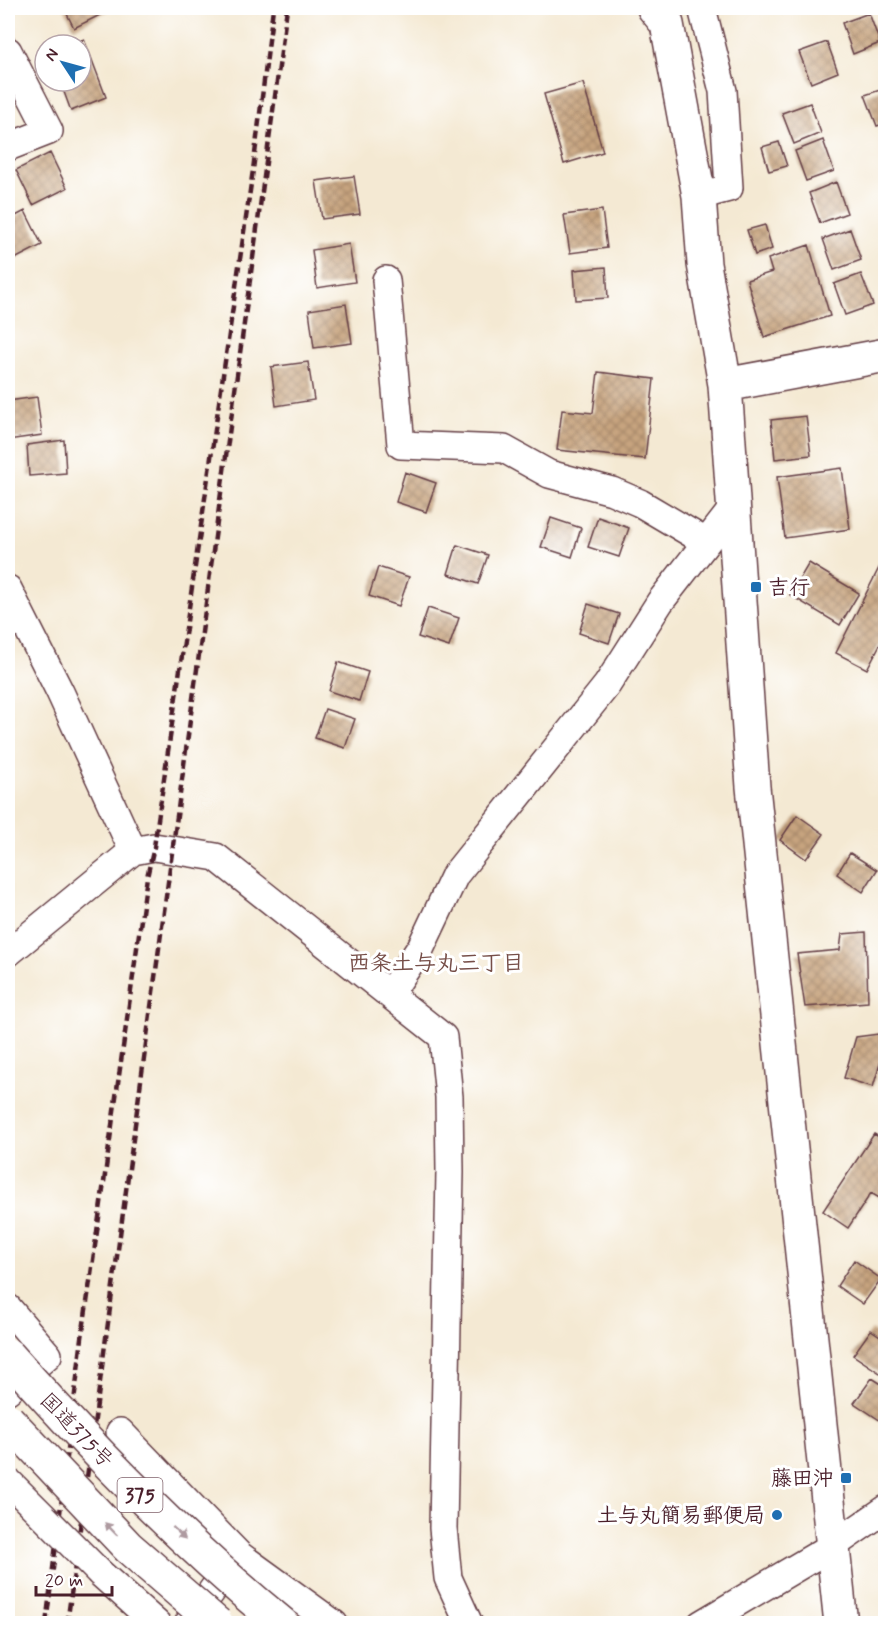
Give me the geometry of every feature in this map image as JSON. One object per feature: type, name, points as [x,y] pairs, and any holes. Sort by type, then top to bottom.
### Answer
[{"type":"main road","points":[[654,8],[667,24],[699,196],[704,264],[725,385],[753,787],[820,1419],[831,1547],[841,1623]]},
{"type":"main road","points":[[725,385],[885,355]]},
{"type":"main road","name":"国道375号","points":[[8,1355],[157,1512],[236,1586],[282,1623]]},
{"type":"main road","name":"国道375号","points":[[8,1420],[128,1547],[217,1623]]},
{"type":"street","points":[[699,196],[729,188],[723,91],[702,8]]},
{"type":"street","points":[[8,51],[49,131],[8,147]]},
{"type":"street","points":[[386,280],[401,445],[504,449],[549,474],[612,491],[640,503],[706,542]]},
{"type":"street","points":[[390,993],[421,947],[455,874],[607,685],[660,602],[734,508]]},
{"type":"street","points":[[8,589],[60,692],[133,851]]},
{"type":"street","points":[[8,953],[133,851],[154,847],[216,857],[390,993],[442,1037],[449,1098],[450,1172],[443,1528],[448,1578],[469,1623]]},
{"type":"street","points":[[8,1308],[48,1355],[8,1390]]},
{"type":"street","points":[[120,1432],[239,1555],[334,1623]]},
{"type":"street","points":[[8,1481],[100,1573],[157,1623]]},
{"type":"street","points":[[701,1623],[831,1547],[885,1509]]},
{"type":"street","points":[[188,1623],[239,1555]]},
{"type":"building","points":[[64,8],[106,8],[108,11],[74,28]]},
{"type":"building","points":[[869,13],[880,43],[853,54],[842,23]]},
{"type":"building","points":[[827,42],[838,72],[811,83],[799,52]]},
{"type":"building","points":[[93,63],[106,97],[71,111],[64,93],[93,93]]},
{"type":"building","points":[[583,83],[603,152],[564,164],[544,94]]},
{"type":"building","points":[[886,88],[886,123],[877,126],[865,95]]},
{"type":"building","points":[[810,103],[821,133],[794,144],[782,113]]},
{"type":"building","points":[[823,140],[834,171],[806,181],[795,151]]},
{"type":"building","points":[[779,142],[787,166],[769,171],[762,147]]},
{"type":"building","points":[[50,153],[67,188],[33,205],[16,170]]},
{"type":"building","points":[[354,176],[360,214],[322,219],[316,181]]},
{"type":"building","points":[[836,182],[847,213],[820,223],[809,193]]},
{"type":"building","points":[[602,210],[607,248],[570,253],[564,215]]},
{"type":"building","points":[[25,211],[42,245],[9,262],[8,220]]},
{"type":"building","points":[[765,225],[772,249],[755,255],[747,230]]},
{"type":"building","points":[[850,229],[861,260],[834,270],[823,239]]},
{"type":"building","points":[[349,244],[355,282],[317,288],[312,250]]},
{"type":"building","points":[[809,245],[830,316],[764,337],[747,280],[772,272],[768,259]]},
{"type":"building","points":[[606,267],[608,298],[576,300],[574,270]]},
{"type":"building","points":[[861,274],[873,305],[845,315],[834,284]]},
{"type":"building","points":[[346,304],[352,343],[314,348],[309,310]]},
{"type":"building","points":[[308,362],[314,400],[276,406],[271,367]]},
{"type":"building","points":[[598,372],[654,379],[645,459],[557,450],[562,410],[593,413]]},
{"type":"building","points":[[37,397],[42,435],[8,440],[8,401]]},
{"type":"building","points":[[806,416],[811,455],[775,459],[771,420]]},
{"type":"building","points":[[64,440],[66,473],[29,476],[27,445]]},
{"type":"building","points":[[842,468],[850,529],[785,538],[777,477]]},
{"type":"building","points":[[405,472],[436,483],[426,512],[396,502]]},
{"type":"building","points":[[598,517],[629,528],[619,557],[588,547]]},
{"type":"building","points":[[551,518],[581,528],[572,557],[541,547]]},
{"type":"building","points":[[457,545],[488,555],[478,584],[448,574]]},
{"type":"building","points":[[809,563],[859,593],[840,625],[790,595]]},
{"type":"building","points":[[881,564],[886,566],[886,633],[867,669],[836,653]]},
{"type":"building","points":[[378,567],[409,577],[399,606],[369,596]]},
{"type":"building","points":[[588,604],[619,614],[609,643],[579,633]]},
{"type":"building","points":[[428,608],[459,618],[449,647],[418,637]]},
{"type":"building","points":[[338,662],[368,672],[359,701],[329,691]]},
{"type":"building","points":[[325,709],[355,719],[345,748],[315,738]]},
{"type":"building","points":[[797,815],[824,834],[806,859],[780,840]]},
{"type":"building","points":[[850,853],[877,870],[863,892],[837,874]]},
{"type":"building","points":[[866,932],[868,1002],[805,1007],[797,954],[840,950],[842,934]]},
{"type":"building","points":[[886,1033],[886,1044],[873,1087],[844,1078],[856,1037]]},
{"type":"building","points":[[874,1134],[886,1141],[886,1202],[871,1193],[848,1228],[823,1211]]},
{"type":"building","points":[[854,1260],[881,1279],[863,1304],[837,1286]]},
{"type":"building","points":[[871,1330],[886,1340],[886,1365],[880,1373],[853,1355]]},
{"type":"building","points":[[872,1378],[886,1387],[886,1414],[881,1421],[854,1403]]},
{"type":"railway","points":[[46,1624],[82,1338],[147,877],[154,847],[253,170],[273,8]]},
{"type":"railway","points":[[67,1624],[287,8]]},
{"type":"place","name":"吉行","points":[[756,587]]},
{"type":"place","name":"藤田沖","points":[[846,1478]]},
{"type":"place","name":"土与丸簡易郵便局","points":[[777,1515]]},
{"type":"district","name":"西条土与丸三丁目","points":[[436,962]]}]
